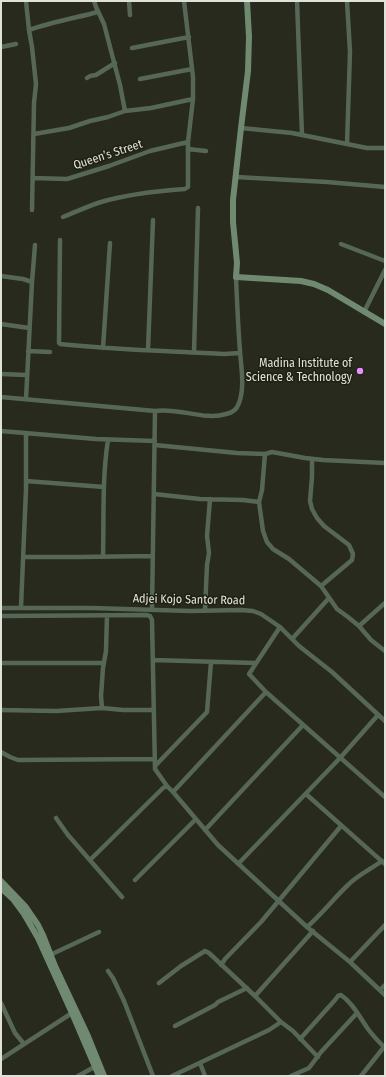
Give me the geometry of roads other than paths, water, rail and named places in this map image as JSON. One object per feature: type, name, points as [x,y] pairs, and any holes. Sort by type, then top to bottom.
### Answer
[{"type":"street","points":[[26,1],[36,84],[34,103],[32,210]]},
{"type":"street","points":[[94,1],[104,24],[115,63],[125,111]]},
{"type":"street","points":[[129,1],[130,15]]},
{"type":"street","points":[[63,217],[101,202],[156,191],[185,189],[188,187],[188,142],[193,99],[192,69],[184,1]]},
{"type":"street","points":[[1,397],[26,398],[155,411],[172,411],[212,416],[226,414],[234,410],[239,404],[242,374],[233,200],[248,71],[250,37],[247,1]]},
{"type":"street","points":[[297,1],[302,135]]},
{"type":"street","points":[[347,1],[350,52],[348,144]]},
{"type":"street","points":[[29,30],[98,12]]},
{"type":"street","points":[[132,48],[189,37]]},
{"type":"street","points":[[1,47],[16,44]]},
{"type":"street","points":[[87,78],[96,75],[115,63]]},
{"type":"street","points":[[140,79],[192,69]]},
{"type":"street","points":[[34,134],[68,128],[125,111],[151,108],[193,99]]},
{"type":"street","points":[[241,128],[302,135],[367,148],[385,148]]},
{"type":"street","name":"Queen’s Street","points":[[33,178],[66,179],[109,166],[150,151],[188,142]]},
{"type":"street","points":[[188,149],[206,151]]},
{"type":"street","points":[[236,177],[385,187]]},
{"type":"street","points":[[194,352],[198,208]]},
{"type":"street","points":[[148,350],[153,220]]},
{"type":"street","points":[[60,240],[58,343],[103,348],[224,354],[240,353]]},
{"type":"street","points":[[103,348],[110,243]]},
{"type":"street","points":[[342,244],[385,261]]},
{"type":"street","points":[[26,398],[26,376],[35,245]]},
{"type":"street","points":[[364,312],[385,270]]},
{"type":"street","points":[[1,276],[23,279],[32,282]]},
{"type":"street","points":[[236,277],[307,282],[328,290],[385,324]]},
{"type":"street","points":[[1,324],[29,328]]},
{"type":"street","points":[[28,351],[50,352]]},
{"type":"street","points":[[1,374],[26,376]]},
{"type":"street","points":[[152,610],[155,411]]},
{"type":"street","points":[[1,431],[96,440],[155,443],[237,452],[265,454],[272,452],[312,459],[385,463]]},
{"type":"street","points":[[21,607],[26,481],[26,433]]},
{"type":"street","points":[[103,556],[105,455],[108,440]]},
{"type":"street","points":[[265,454],[262,490],[259,502],[262,531],[267,542],[273,549],[289,559],[321,586],[337,609],[359,626],[371,640],[385,651]]},
{"type":"street","points":[[312,459],[310,501],[312,509],[324,526],[349,545],[353,554],[352,560],[321,586]]},
{"type":"street","points":[[26,481],[104,486]]},
{"type":"street","points":[[154,494],[259,502]]},
{"type":"street","points":[[205,610],[209,553],[207,536],[210,499]]},
{"type":"street","points":[[23,557],[153,556]]},
{"type":"street","points":[[292,639],[329,598]]},
{"type":"street","points":[[359,626],[385,603]]},
{"type":"street","name":"Adjei Kojo Santor Road","points":[[1,608],[21,607],[190,611],[241,610],[261,614],[280,627],[385,721]]},
{"type":"street","points":[[102,708],[101,696],[106,651],[107,615]]},
{"type":"street","points":[[1,616],[150,616],[152,620],[155,769],[167,786],[174,792],[218,845],[307,927],[350,962],[385,994]]},
{"type":"street","points":[[280,627],[249,674],[266,692],[385,797]]},
{"type":"street","points":[[153,660],[255,663]]},
{"type":"street","points":[[155,766],[207,712],[211,662]]},
{"type":"street","points":[[1,663],[104,663]]},
{"type":"street","points":[[174,792],[266,692]]},
{"type":"street","points":[[1,710],[56,711],[102,708],[122,710],[154,710]]},
{"type":"street","points":[[238,864],[340,758],[378,715]]},
{"type":"street","points":[[205,830],[303,725]]},
{"type":"street","points":[[1,752],[18,760],[154,759]]},
{"type":"street","points":[[90,860],[167,786]]},
{"type":"street","points":[[306,794],[384,863],[363,873],[307,927]]},
{"type":"street","points":[[56,818],[68,836],[122,897]]},
{"type":"street","points":[[135,880],[196,820]]},
{"type":"street","points":[[221,965],[260,922],[341,826]]},
{"type":"street","points":[[1,881],[20,900],[32,916],[43,935],[50,955],[87,1034],[99,1076]]},
{"type":"street","points":[[1,888],[12,899],[28,920],[38,938],[97,1066],[104,1076]]},
{"type":"street","points":[[350,962],[385,925]]},
{"type":"street","points":[[255,996],[313,931]]},
{"type":"street","points":[[50,955],[99,932]]},
{"type":"street","points":[[159,983],[181,966],[205,951],[247,988],[281,1022],[293,1031],[318,1057]]},
{"type":"street","points":[[108,971],[124,1001],[153,1076]]},
{"type":"street","points":[[380,990],[385,985]]},
{"type":"street","points":[[175,1026],[247,988]]},
{"type":"street","points":[[300,1039],[338,996],[342,996],[369,1031],[385,1048],[361,1076]]},
{"type":"street","points":[[1,1003],[16,1033],[24,1044]]},
{"type":"street","points":[[1,1059],[72,1012]]},
{"type":"street","points":[[291,1076],[298,1075],[309,1068],[321,1052],[356,1013]]},
{"type":"street","points":[[172,1076],[269,1030],[281,1022]]},
{"type":"street","points":[[200,1063],[205,1076]]},
{"type":"street","points":[[78,1076],[97,1066]]},
{"type":"place","name":"Madina Institute of Science & Technology","points":[[360,371]]}]
